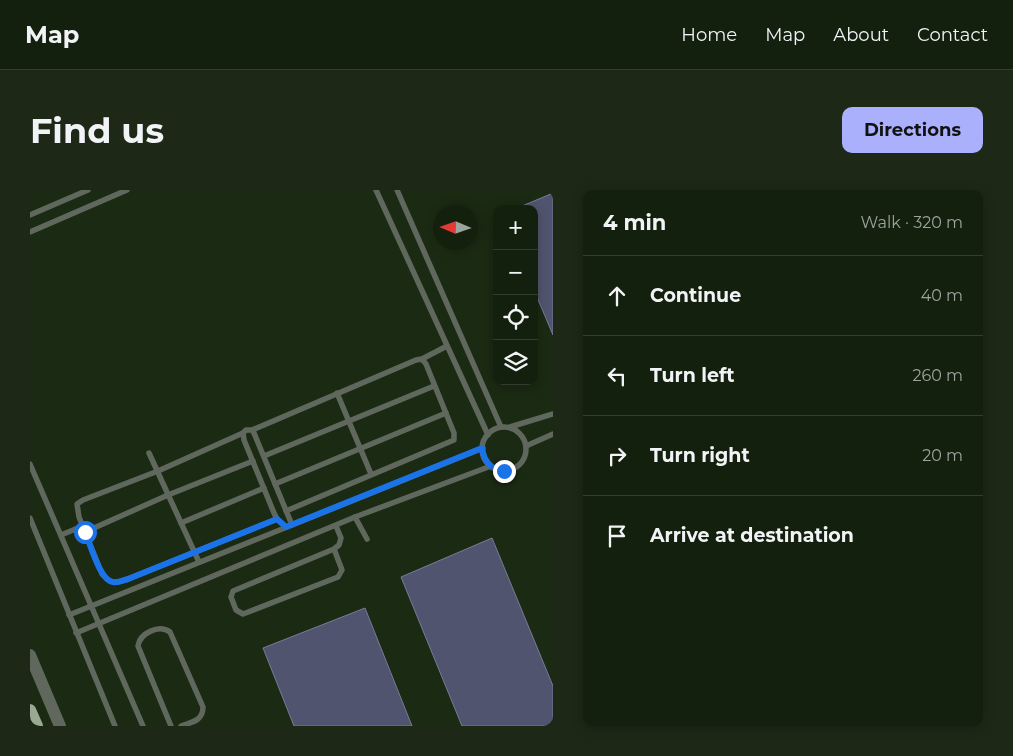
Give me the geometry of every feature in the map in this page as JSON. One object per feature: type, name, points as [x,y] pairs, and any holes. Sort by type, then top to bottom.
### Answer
[{"type":"main road","points":[[30,710],[37,726]]},
{"type":"street","points":[[30,655],[60,726]]},
{"type":"lane","points":[[30,215],[88,190]]},
{"type":"lane","points":[[30,232],[127,190]]},
{"type":"lane","points":[[376,190],[488,435]]},
{"type":"lane","points":[[397,190],[505,428],[520,434],[526,446],[523,460],[512,470],[504,471],[491,466],[486,461],[482,448],[488,435],[494,430],[505,428],[553,414]]},
{"type":"lane","points":[[277,519],[114,583],[108,581],[102,574],[84,529],[77,504],[158,471],[246,430],[252,430],[422,359],[447,346]]},
{"type":"lane","points":[[286,511],[370,474],[452,442],[455,436],[422,359]]},
{"type":"lane","points":[[264,456],[434,386]]},
{"type":"lane","points":[[337,393],[370,474]]},
{"type":"lane","points":[[275,484],[446,413]]},
{"type":"lane","points":[[252,430],[286,511],[289,526]]},
{"type":"lane","points":[[243,433],[277,519],[289,526]]},
{"type":"lane","points":[[526,446],[553,434]]},
{"type":"lane","points":[[69,615],[482,448]]},
{"type":"lane","points":[[149,453],[199,562]]},
{"type":"lane","points":[[61,535],[84,529],[253,461]]},
{"type":"lane","points":[[30,464],[143,726]]},
{"type":"lane","points":[[76,633],[355,517],[491,466]]},
{"type":"lane","points":[[181,523],[264,488]]},
{"type":"lane","points":[[355,517],[367,540]]},
{"type":"lane","points":[[30,518],[115,726]]},
{"type":"lane","points":[[334,549],[342,570],[338,577],[243,614],[236,610],[231,597],[233,591],[334,549],[341,542],[336,526]]},
{"type":"lane","points":[[171,726],[138,646],[139,640],[143,635],[158,629],[166,629],[170,632],[203,708],[203,714],[199,719],[181,726]]},
{"type":"building","points":[[553,193],[553,335],[538,299],[538,205],[524,205]]},
{"type":"building","points":[[492,538],[553,686],[553,726],[462,726],[401,577]]},
{"type":"building","points":[[365,608],[412,726],[294,726],[263,648]]},
{"type":"route","points":[[85,532],[102,574],[108,581],[114,583],[277,519],[286,527],[482,448],[486,461],[497,470],[504,471]]}]
